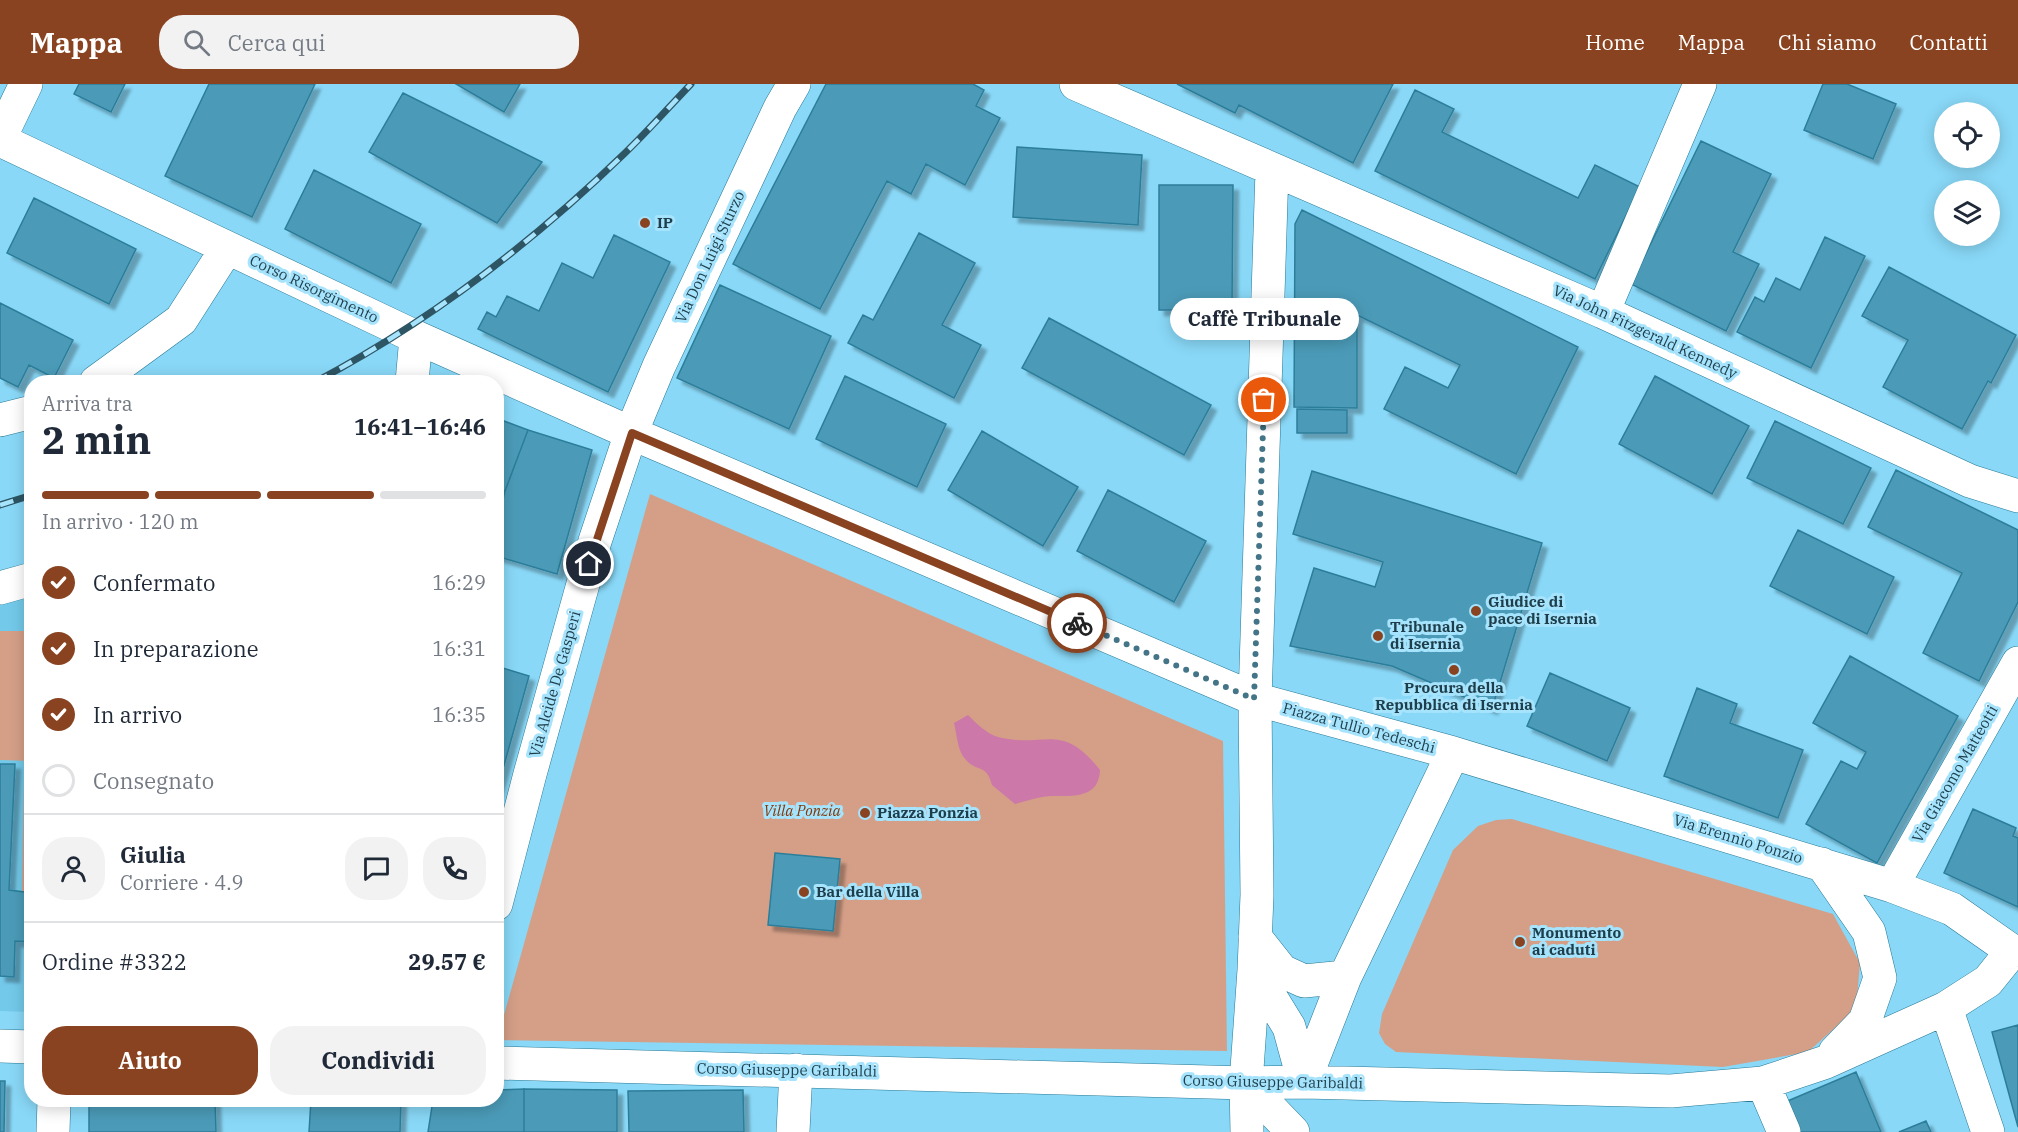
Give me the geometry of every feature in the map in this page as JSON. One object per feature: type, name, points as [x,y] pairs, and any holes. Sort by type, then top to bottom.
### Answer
[{"type":"street","points":[[0,139],[26,84]]},
{"type":"street","name":"Via Don Luigi Sturzo","points":[[632,433],[659,366],[780,108],[794,84]]},
{"type":"street","name":"Via John Fitzgerald Kennedy","points":[[1076,84],[1493,263],[1970,481],[2018,496]]},
{"type":"street","points":[[1603,312],[1700,84]]},
{"type":"street","name":"Corso Risorgimento","points":[[0,139],[416,337],[502,375]]},
{"type":"street","points":[[1247,1132],[1246,1083],[1257,895],[1254,699],[1272,170]]},
{"type":"street","points":[[106,375],[181,320],[227,248]]},
{"type":"street","points":[[413,375],[416,337]]},
{"type":"street","name":"Corso Risorgimento","points":[[504,376],[632,433]]},
{"type":"street","points":[[0,420],[24,414]]},
{"type":"street","points":[[632,433],[1254,699]]},
{"type":"street","name":"Via Alcide De Gasperi","points":[[504,873],[595,541],[632,433]]},
{"type":"street","points":[[0,588],[24,581]]},
{"type":"street","name":"Via Giacomo Matteotti","points":[[1892,886],[2018,663]]},
{"type":"street","name":"Piazza Tullio Tedeschi","points":[[1254,699],[1453,753],[1345,977],[1305,1082]]},
{"type":"street","name":"Via Erennio Ponzio","points":[[1453,753],[1892,886],[1952,909],[2015,951]]},
{"type":"street","points":[[1822,864],[1869,932],[1880,978],[1865,1021],[1826,1062]]},
{"type":"street","points":[[1255,937],[1282,971],[1304,981],[1345,977]]},
{"type":"street","name":"Corso Giuseppe Garibaldi","points":[[504,1063],[1246,1083],[1305,1082],[1671,1091],[1763,1083],[1826,1062],[1946,1008],[1988,981],[2015,951]]},
{"type":"street","points":[[1254,970],[1289,1027],[1305,1082]]},
{"type":"street","points":[[1946,1008],[1988,1132]]},
{"type":"street","points":[[0,1046],[24,1047]]},
{"type":"street","points":[[793,1132],[796,1070]]},
{"type":"street","points":[[1246,1083],[1293,1132]]},
{"type":"street","points":[[1763,1083],[1784,1132]]},
{"type":"street","points":[[53,1132],[54,1107]]},
{"type":"shaded area","points":[[24,597],[24,1012],[0,1011],[0,605]]},
{"type":"shaded area","points":[[968,715],[994,736],[1014,740],[1052,739],[1074,745],[1100,770],[1099,779],[1090,791],[1084,793],[1043,797],[1015,804],[992,785],[984,771],[970,764],[963,756],[954,723]]},
{"type":"green space","name":"Villa Ponzia","points":[[650,494],[1223,741],[1227,1051],[504,1040],[504,1015]]},
{"type":"green space","points":[[0,631],[24,631],[24,761],[0,760]]},
{"type":"green space","points":[[24,779],[24,892],[22,892]]},
{"type":"green space","points":[[1512,819],[1833,914],[1860,963],[1856,1009],[1808,1052],[1723,1067],[1396,1052],[1385,1044],[1379,1033],[1382,1014],[1453,850],[1478,826],[1496,820]]},
{"type":"building","points":[[79,84],[125,84],[111,112],[74,94]]},
{"type":"building","points":[[209,84],[315,84],[252,217],[165,176]]},
{"type":"building","points":[[456,84],[520,84],[504,112]]},
{"type":"building","points":[[826,84],[973,84],[984,90],[976,106],[1000,118],[965,185],[926,164],[911,194],[887,181],[820,309],[733,264]]},
{"type":"building","points":[[1177,84],[1393,84],[1353,163],[1239,105],[1235,113]]},
{"type":"building","points":[[1823,84],[1847,84],[1896,104],[1873,159],[1804,130]]},
{"type":"building","points":[[1415,90],[1454,109],[1442,132],[1578,198],[1595,165],[1640,187],[1595,279],[1375,171]]},
{"type":"building","points":[[403,93],[542,162],[497,223],[369,152]]},
{"type":"building","points":[[1701,141],[1771,174],[1733,252],[1759,264],[1726,331],[1631,284]]},
{"type":"building","points":[[1017,147],[1142,155],[1138,225],[1013,217]]},
{"type":"building","points":[[314,170],[421,224],[391,283],[285,229]]},
{"type":"building","points":[[1159,185],[1233,185],[1232,310],[1159,310]]},
{"type":"building","points":[[34,198],[136,249],[109,304],[7,253]]},
{"type":"building","points":[[1302,210],[1578,347],[1516,474],[1384,409],[1405,367],[1448,388],[1460,365],[1357,315],[1357,408],[1294,407],[1295,224]]},
{"type":"building","points":[[919,233],[975,263],[942,325],[981,345],[954,398],[848,343],[863,315],[873,320]]},
{"type":"building","points":[[614,235],[670,262],[608,392],[478,329],[487,312],[496,317],[507,296],[539,311],[562,263],[593,278]]},
{"type":"building","points":[[1825,237],[1865,256],[1811,368],[1737,332],[1755,297],[1764,302],[1776,278],[1800,290]]},
{"type":"building","points":[[1889,267],[2016,335],[1991,383],[1988,381],[1962,429],[1883,387],[1908,340],[1862,316]]},
{"type":"building","points":[[720,285],[831,336],[789,429],[677,378]]},
{"type":"building","points":[[0,303],[73,340],[56,375],[48,375],[29,365],[18,387],[0,378]]},
{"type":"building","points":[[1049,318],[1211,405],[1184,455],[1022,368]]},
{"type":"building","points":[[845,376],[946,424],[917,487],[816,439]]},
{"type":"building","points":[[1655,376],[1749,426],[1712,494],[1619,444]]},
{"type":"building","points":[[1297,409],[1347,410],[1347,433],[1297,433]]},
{"type":"building","points":[[504,421],[528,430],[504,491]]},
{"type":"building","points":[[1775,421],[1871,468],[1843,524],[1747,478]]},
{"type":"building","points":[[528,430],[592,450],[557,574],[504,558],[505,491]]},
{"type":"building","points":[[982,431],[1078,487],[1043,546],[948,490]]},
{"type":"building","points":[[1896,470],[2018,530],[2018,602],[1979,681],[1923,653],[1962,573],[1868,527]]},
{"type":"building","points":[[1312,471],[1542,543],[1492,709],[1392,666],[1290,646],[1314,568],[1375,587],[1383,562],[1293,534]]},
{"type":"building","points":[[1108,490],[1206,541],[1174,602],[1077,551]]},
{"type":"building","points":[[1798,530],[1894,577],[1867,634],[1770,586]]},
{"type":"building","points":[[1850,656],[1958,716],[1877,863],[1806,824],[1841,761],[1857,769],[1866,752],[1813,723]]},
{"type":"building","points":[[504,668],[529,676],[504,765]]},
{"type":"building","points":[[1550,673],[1630,708],[1607,761],[1527,726]]},
{"type":"building","points":[[1697,688],[1737,704],[1730,723],[1803,750],[1778,818],[1664,776]]},
{"type":"building","points":[[0,764],[15,764],[9,890],[24,892],[24,942],[15,941],[14,977],[0,976]]},
{"type":"building","points":[[1973,809],[2016,828],[2013,836],[2018,838],[2018,907],[1944,873]]},
{"type":"building","name":"Bar della Villa","points":[[775,853],[840,859],[833,931],[768,925]]},
{"type":"building","points":[[2018,1025],[2018,1127],[1992,1032]]},
{"type":"building","points":[[1856,1072],[1881,1132],[1796,1132],[1783,1103]]},
{"type":"building","points":[[0,1081],[5,1081],[4,1132],[0,1132]]},
{"type":"building","points":[[524,1089],[617,1090],[617,1132],[524,1132]]},
{"type":"building","points":[[524,1089],[524,1132],[428,1132],[432,1107],[504,1107],[504,1090]]},
{"type":"building","points":[[743,1090],[744,1132],[629,1132],[628,1091]]},
{"type":"building","points":[[89,1107],[215,1107],[216,1132],[89,1132]]},
{"type":"building","points":[[311,1107],[401,1107],[400,1132],[309,1132]]},
{"type":"building","points":[[1926,1121],[1931,1132],[1899,1132]]},
{"type":"railway","points":[[328,375],[439,307],[516,249],[590,186],[650,128],[691,84]]},
{"type":"railway","points":[[0,505],[24,498]]},
{"type":"way so far","points":[[1077,623],[1254,699],[1264,400]]},
{"type":"place","name":"IP","points":[[645,223]]},
{"type":"place","name":"Caffè Tribunale","points":[[1264,400]]},
{"type":"place","name":"Giudice di pace di Isernia","points":[[1476,611]]},
{"type":"place","name":"Tribunale di Isernia","points":[[1378,636]]},
{"type":"place","name":"Procura della Repubblica di Isernia","points":[[1454,670]]},
{"type":"place","name":"Piazza Ponzia","points":[[865,813]]},
{"type":"place","name":"Bar della Villa","points":[[804,892]]},
{"type":"place","name":"Monumento ai caduti","points":[[1520,942]]},
{"type":"route","points":[[589,564],[632,433],[1077,623]]}]
